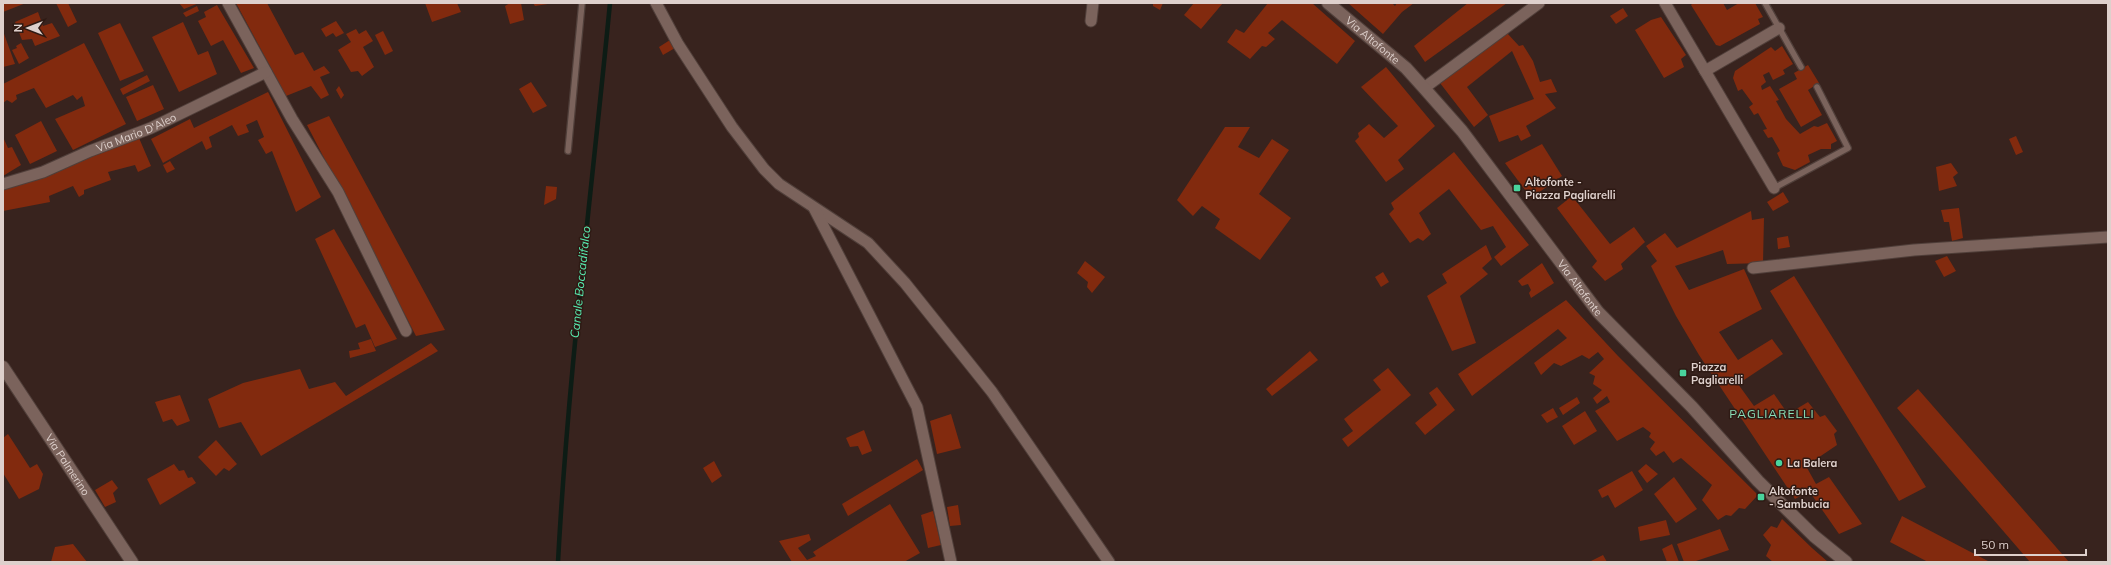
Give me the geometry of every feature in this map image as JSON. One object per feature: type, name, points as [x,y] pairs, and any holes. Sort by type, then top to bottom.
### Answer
[{"type":"street","points":[[228,3],[292,119],[338,192],[406,331]]},
{"type":"street","points":[[656,3],[678,44],[732,127],[764,169],[779,184],[868,243],[947,333],[992,392],[1109,562]]},
{"type":"street","points":[[1092,21],[1093,3]]},
{"type":"street","name":"Via Altofonte","points":[[1328,3],[1406,68],[1462,131],[1598,312],[1692,407],[1758,481],[1814,536],[1846,562]]},
{"type":"street","points":[[1424,88],[1539,3]]},
{"type":"street","points":[[1665,3],[1774,188]]},
{"type":"street","points":[[1705,71],[1779,28]]},
{"type":"street","name":"Via Mario D'Aleo","points":[[3,184],[43,172],[90,151],[151,128],[266,72]]},
{"type":"street","points":[[814,208],[917,407],[951,562]]},
{"type":"street","points":[[1753,268],[1914,250],[2108,237]]},
{"type":"street","name":"Via Palmerino","points":[[3,367],[132,562]]},
{"type":"lane","points":[[568,151],[582,3]]},
{"type":"lane","points":[[1765,3],[1801,67]]},
{"type":"lane","points":[[1774,188],[1848,148],[1817,87]]},
{"type":"building","points":[[3,3],[26,3],[3,12]]},
{"type":"building","points":[[56,3],[68,3],[77,22],[68,27]]},
{"type":"building","points":[[179,3],[199,3],[184,9]]},
{"type":"building","points":[[236,3],[267,3],[295,55],[303,52],[314,71],[324,66],[330,73],[320,77],[329,95],[321,99],[311,86],[286,96]]},
{"type":"building","points":[[425,3],[457,3],[461,12],[432,22]]},
{"type":"building","points":[[510,3],[521,3],[524,20],[510,24],[505,6]]},
{"type":"building","points":[[533,3],[548,3],[548,4],[535,6]]},
{"type":"building","points":[[1153,3],[1163,3],[1160,10],[1153,6]]},
{"type":"building","points":[[1194,3],[1223,3],[1201,29],[1184,15]]},
{"type":"building","points":[[1268,3],[1312,3],[1355,41],[1337,64],[1282,20],[1268,33],[1275,39],[1266,47],[1262,46],[1250,59],[1227,42],[1236,29],[1244,33]]},
{"type":"building","points":[[1348,3],[1392,3],[1395,6],[1397,3],[1414,3],[1402,12],[1383,34]]},
{"type":"building","points":[[1468,3],[1507,3],[1425,62],[1414,46]]},
{"type":"building","points":[[1693,3],[1723,3],[1727,10],[1739,3],[1755,3],[1763,17],[1758,19],[1760,24],[1720,46],[1716,45],[1691,5]]},
{"type":"building","points":[[217,5],[254,68],[241,73],[223,40],[211,46],[198,21],[206,17],[204,12]]},
{"type":"building","points":[[197,6],[199,11],[186,17],[183,13]]},
{"type":"building","points":[[1623,8],[1628,16],[1616,24],[1610,16]]},
{"type":"building","points":[[38,12],[43,26],[52,23],[60,36],[35,46],[32,39],[22,40],[15,22]]},
{"type":"building","points":[[1661,17],[1686,55],[1681,59],[1684,67],[1664,78],[1635,30],[1651,20]]},
{"type":"building","points":[[336,21],[344,33],[336,37],[333,33],[326,37],[321,29]]},
{"type":"building","points":[[183,22],[198,55],[208,51],[217,74],[179,92],[152,37]]},
{"type":"building","points":[[120,23],[144,71],[120,81],[98,33]]},
{"type":"building","points":[[356,29],[359,34],[366,30],[373,41],[363,47],[374,67],[362,76],[358,71],[351,72],[338,50],[351,42],[346,34]]},
{"type":"building","points":[[3,31],[15,64],[3,67]]},
{"type":"building","points":[[383,31],[393,51],[385,55],[375,35]]},
{"type":"building","points":[[1507,33],[1519,46],[1523,45],[1533,61],[1540,82],[1551,79],[1557,92],[1545,94],[1556,108],[1526,126],[1531,136],[1521,141],[1518,135],[1499,142],[1489,116],[1534,99],[1512,51],[1467,87],[1488,115],[1474,127],[1440,83]]},
{"type":"building","points":[[670,40],[675,48],[663,55],[659,47]]},
{"type":"building","points":[[21,43],[29,58],[19,64],[12,50],[17,48],[16,46]]},
{"type":"building","points":[[84,43],[126,124],[73,150],[55,119],[85,106],[82,96],[77,100],[73,95],[46,108],[34,88],[16,95],[17,99],[12,103],[7,100],[3,103],[3,84]]},
{"type":"building","points":[[1782,46],[1793,64],[1783,70],[1785,74],[1773,80],[1769,72],[1763,75],[1766,82],[1761,86],[1762,90],[1770,86],[1779,100],[1776,101],[1786,119],[1800,134],[1814,126],[1818,127],[1827,123],[1837,141],[1831,144],[1831,149],[1821,149],[1808,155],[1810,162],[1795,170],[1783,166],[1777,153],[1780,151],[1772,137],[1768,138],[1763,130],[1767,129],[1758,113],[1754,115],[1749,107],[1753,104],[1742,89],[1738,91],[1733,78],[1735,71],[1771,47],[1775,51]]},
{"type":"building","points":[[1808,65],[1819,83],[1808,90],[1822,115],[1801,127],[1779,89],[1797,79],[1794,73]]},
{"type":"building","points":[[1386,67],[1435,126],[1398,160],[1404,169],[1386,182],[1355,141],[1359,137],[1358,133],[1369,124],[1384,138],[1398,126],[1361,87]]},
{"type":"building","points":[[147,75],[150,81],[123,95],[120,89]]},
{"type":"building","points":[[531,82],[547,106],[533,113],[519,89]]},
{"type":"building","points":[[153,85],[164,109],[137,121],[126,97]]},
{"type":"building","points":[[339,86],[344,95],[341,99],[336,90]]},
{"type":"building","points":[[268,92],[321,197],[296,212],[272,151],[266,154],[258,140],[264,137],[257,120],[246,125],[249,132],[238,136],[232,125],[209,137],[212,147],[206,150],[202,141],[163,163],[151,139],[190,119],[194,128]]},
{"type":"building","points":[[329,116],[445,330],[416,336],[307,125]]},
{"type":"building","points":[[41,121],[57,151],[30,164],[15,135]]},
{"type":"building","points":[[1225,127],[1250,127],[1238,147],[1259,158],[1272,139],[1289,150],[1259,194],[1291,218],[1260,260],[1215,228],[1220,219],[1202,206],[1193,216],[1177,200]]},
{"type":"building","points":[[2016,136],[2023,152],[2016,155],[2009,139]]},
{"type":"building","points":[[3,137],[8,148],[12,147],[21,165],[3,176]]},
{"type":"building","points":[[139,138],[151,166],[138,172],[135,165],[108,172],[111,180],[84,190],[84,194],[79,197],[73,186],[49,196],[50,202],[3,211],[3,190]]},
{"type":"building","points":[[1542,144],[1562,176],[1531,198],[1505,163]]},
{"type":"building","points":[[1454,152],[1529,245],[1501,266],[1494,257],[1506,247],[1493,226],[1481,230],[1449,189],[1419,213],[1431,234],[1423,241],[1418,238],[1410,243],[1389,214],[1394,209],[1391,203]]},
{"type":"building","points":[[170,161],[175,169],[167,173],[163,165]]},
{"type":"building","points":[[1951,163],[1958,173],[1953,177],[1957,186],[1939,191],[1936,167]]},
{"type":"building","points":[[546,186],[557,187],[556,199],[544,205]]},
{"type":"building","points":[[1783,192],[1789,202],[1773,211],[1767,202]]},
{"type":"building","points":[[1572,196],[1610,244],[1634,227],[1645,242],[1621,264],[1623,269],[1605,281],[1592,267],[1597,261],[1557,208]]},
{"type":"building","points":[[1959,208],[1963,238],[1952,241],[1949,222],[1944,222],[1941,210]]},
{"type":"building","points":[[1751,211],[1752,220],[1764,218],[1763,263],[1727,264],[1723,250],[1675,266],[1689,290],[1744,269],[1762,309],[1719,332],[1738,360],[1772,339],[1783,354],[1738,384],[1754,406],[1774,394],[1788,414],[1808,402],[1820,417],[1825,415],[1837,431],[1834,434],[1837,445],[1806,466],[1816,484],[1829,477],[1862,524],[1839,534],[1809,491],[1795,499],[1699,355],[1676,316],[1651,266],[1657,261],[1646,246],[1665,233],[1677,248]]},
{"type":"building","points":[[334,229],[397,339],[375,347],[365,324],[356,328],[315,239]]},
{"type":"building","points":[[1788,236],[1790,247],[1778,249],[1777,238]]},
{"type":"building","points":[[1486,245],[1492,259],[1482,268],[1488,274],[1460,296],[1476,343],[1452,351],[1427,296],[1447,283],[1442,274]]},
{"type":"building","points":[[1947,256],[1956,271],[1944,277],[1935,261]]},
{"type":"building","points":[[1085,261],[1105,277],[1092,293],[1087,287],[1088,282],[1077,273]]},
{"type":"building","points":[[1542,263],[1554,283],[1531,298],[1529,293],[1531,290],[1528,284],[1522,286],[1518,281]]},
{"type":"building","points":[[1383,272],[1389,282],[1381,287],[1375,277]]},
{"type":"building","points":[[1794,276],[1926,487],[1899,501],[1770,291]]},
{"type":"building","points":[[1566,300],[1618,356],[1758,495],[1745,509],[1739,508],[1731,516],[1726,515],[1718,520],[1702,500],[1712,485],[1681,458],[1673,463],[1664,451],[1656,456],[1650,449],[1655,442],[1649,437],[1651,433],[1643,427],[1617,441],[1595,411],[1610,402],[1607,396],[1597,404],[1593,398],[1602,390],[1593,384],[1595,376],[1589,373],[1604,359],[1598,352],[1589,359],[1582,355],[1561,366],[1554,363],[1541,375],[1534,363],[1567,338],[1558,329],[1472,396],[1458,374]]},
{"type":"building","points":[[371,339],[376,351],[350,358],[349,351],[360,349],[358,343]]},
{"type":"building","points":[[431,343],[438,351],[261,456],[241,422],[219,428],[208,399],[243,383],[300,369],[309,389],[335,382],[346,396]]},
{"type":"building","points":[[1310,351],[1318,360],[1272,396],[1266,389]]},
{"type":"building","points":[[1388,368],[1411,395],[1348,447],[1342,439],[1353,431],[1344,419],[1381,390],[1373,380]]},
{"type":"building","points":[[1437,387],[1455,410],[1425,435],[1415,423],[1437,405],[1429,393]]},
{"type":"building","points":[[1918,389],[2069,562],[2030,562],[1897,408]]},
{"type":"building","points":[[180,395],[190,421],[177,426],[172,419],[163,422],[155,402]]},
{"type":"building","points":[[1577,397],[1580,403],[1563,415],[1559,408]]},
{"type":"building","points":[[1553,408],[1558,417],[1547,423],[1541,415]]},
{"type":"building","points":[[1585,411],[1597,431],[1574,445],[1562,426]]},
{"type":"building","points":[[951,414],[961,448],[937,454],[930,421]]},
{"type":"building","points":[[864,430],[872,451],[862,455],[858,446],[850,447],[846,438]]},
{"type":"building","points":[[8,434],[30,468],[37,464],[43,474],[39,489],[19,499],[3,473],[3,438]]},
{"type":"building","points":[[216,440],[237,464],[229,471],[224,468],[216,476],[198,457]]},
{"type":"building","points":[[917,459],[923,470],[848,516],[842,504]]},
{"type":"building","points":[[714,461],[722,476],[712,483],[703,468]]},
{"type":"building","points":[[174,464],[179,471],[184,470],[188,478],[192,477],[196,483],[160,505],[147,479]]},
{"type":"building","points":[[1646,464],[1658,474],[1647,483],[1638,471]]},
{"type":"building","points":[[1632,471],[1643,490],[1615,508],[1608,495],[1602,498],[1598,490]]},
{"type":"building","points":[[1674,477],[1697,509],[1676,523],[1654,494]]},
{"type":"building","points":[[112,480],[118,488],[113,493],[116,502],[105,507],[95,490]]},
{"type":"building","points":[[890,504],[920,553],[904,562],[792,562],[779,541],[809,534],[811,540],[798,548],[807,560],[816,556],[813,552]]},
{"type":"building","points":[[958,505],[961,525],[950,526],[947,507]]},
{"type":"building","points":[[933,511],[941,545],[928,548],[921,515]]},
{"type":"building","points":[[1902,516],[1990,562],[1928,562],[1890,542]]},
{"type":"building","points":[[1782,519],[1828,562],[1773,562],[1766,556],[1771,545],[1763,535],[1771,526],[1777,528]]},
{"type":"building","points":[[1666,520],[1670,535],[1640,541],[1638,527]]},
{"type":"building","points":[[1720,529],[1729,550],[1693,562],[1684,562],[1677,544]]},
{"type":"building","points":[[73,544],[87,562],[51,562],[55,547]]},
{"type":"building","points":[[1672,544],[1679,562],[1667,562],[1662,549]]},
{"type":"building","points":[[1603,555],[1607,562],[1589,562]]},
{"type":"waterway","name":"Canale Boccadifalco","points":[[558,562],[562,492],[574,352],[610,3]]},
{"type":"place","name":"Altofonte - Piazza Pagliarelli","points":[[1517,188]]},
{"type":"place","name":"Piazza Pagliarelli","points":[[1683,373]]},
{"type":"place","name":"La Balera","points":[[1779,463]]},
{"type":"place","name":"Altofonte - Sambucia","points":[[1761,497]]},
{"type":"district","name":"PAGLIARELLI","points":[[1772,413]]}]
